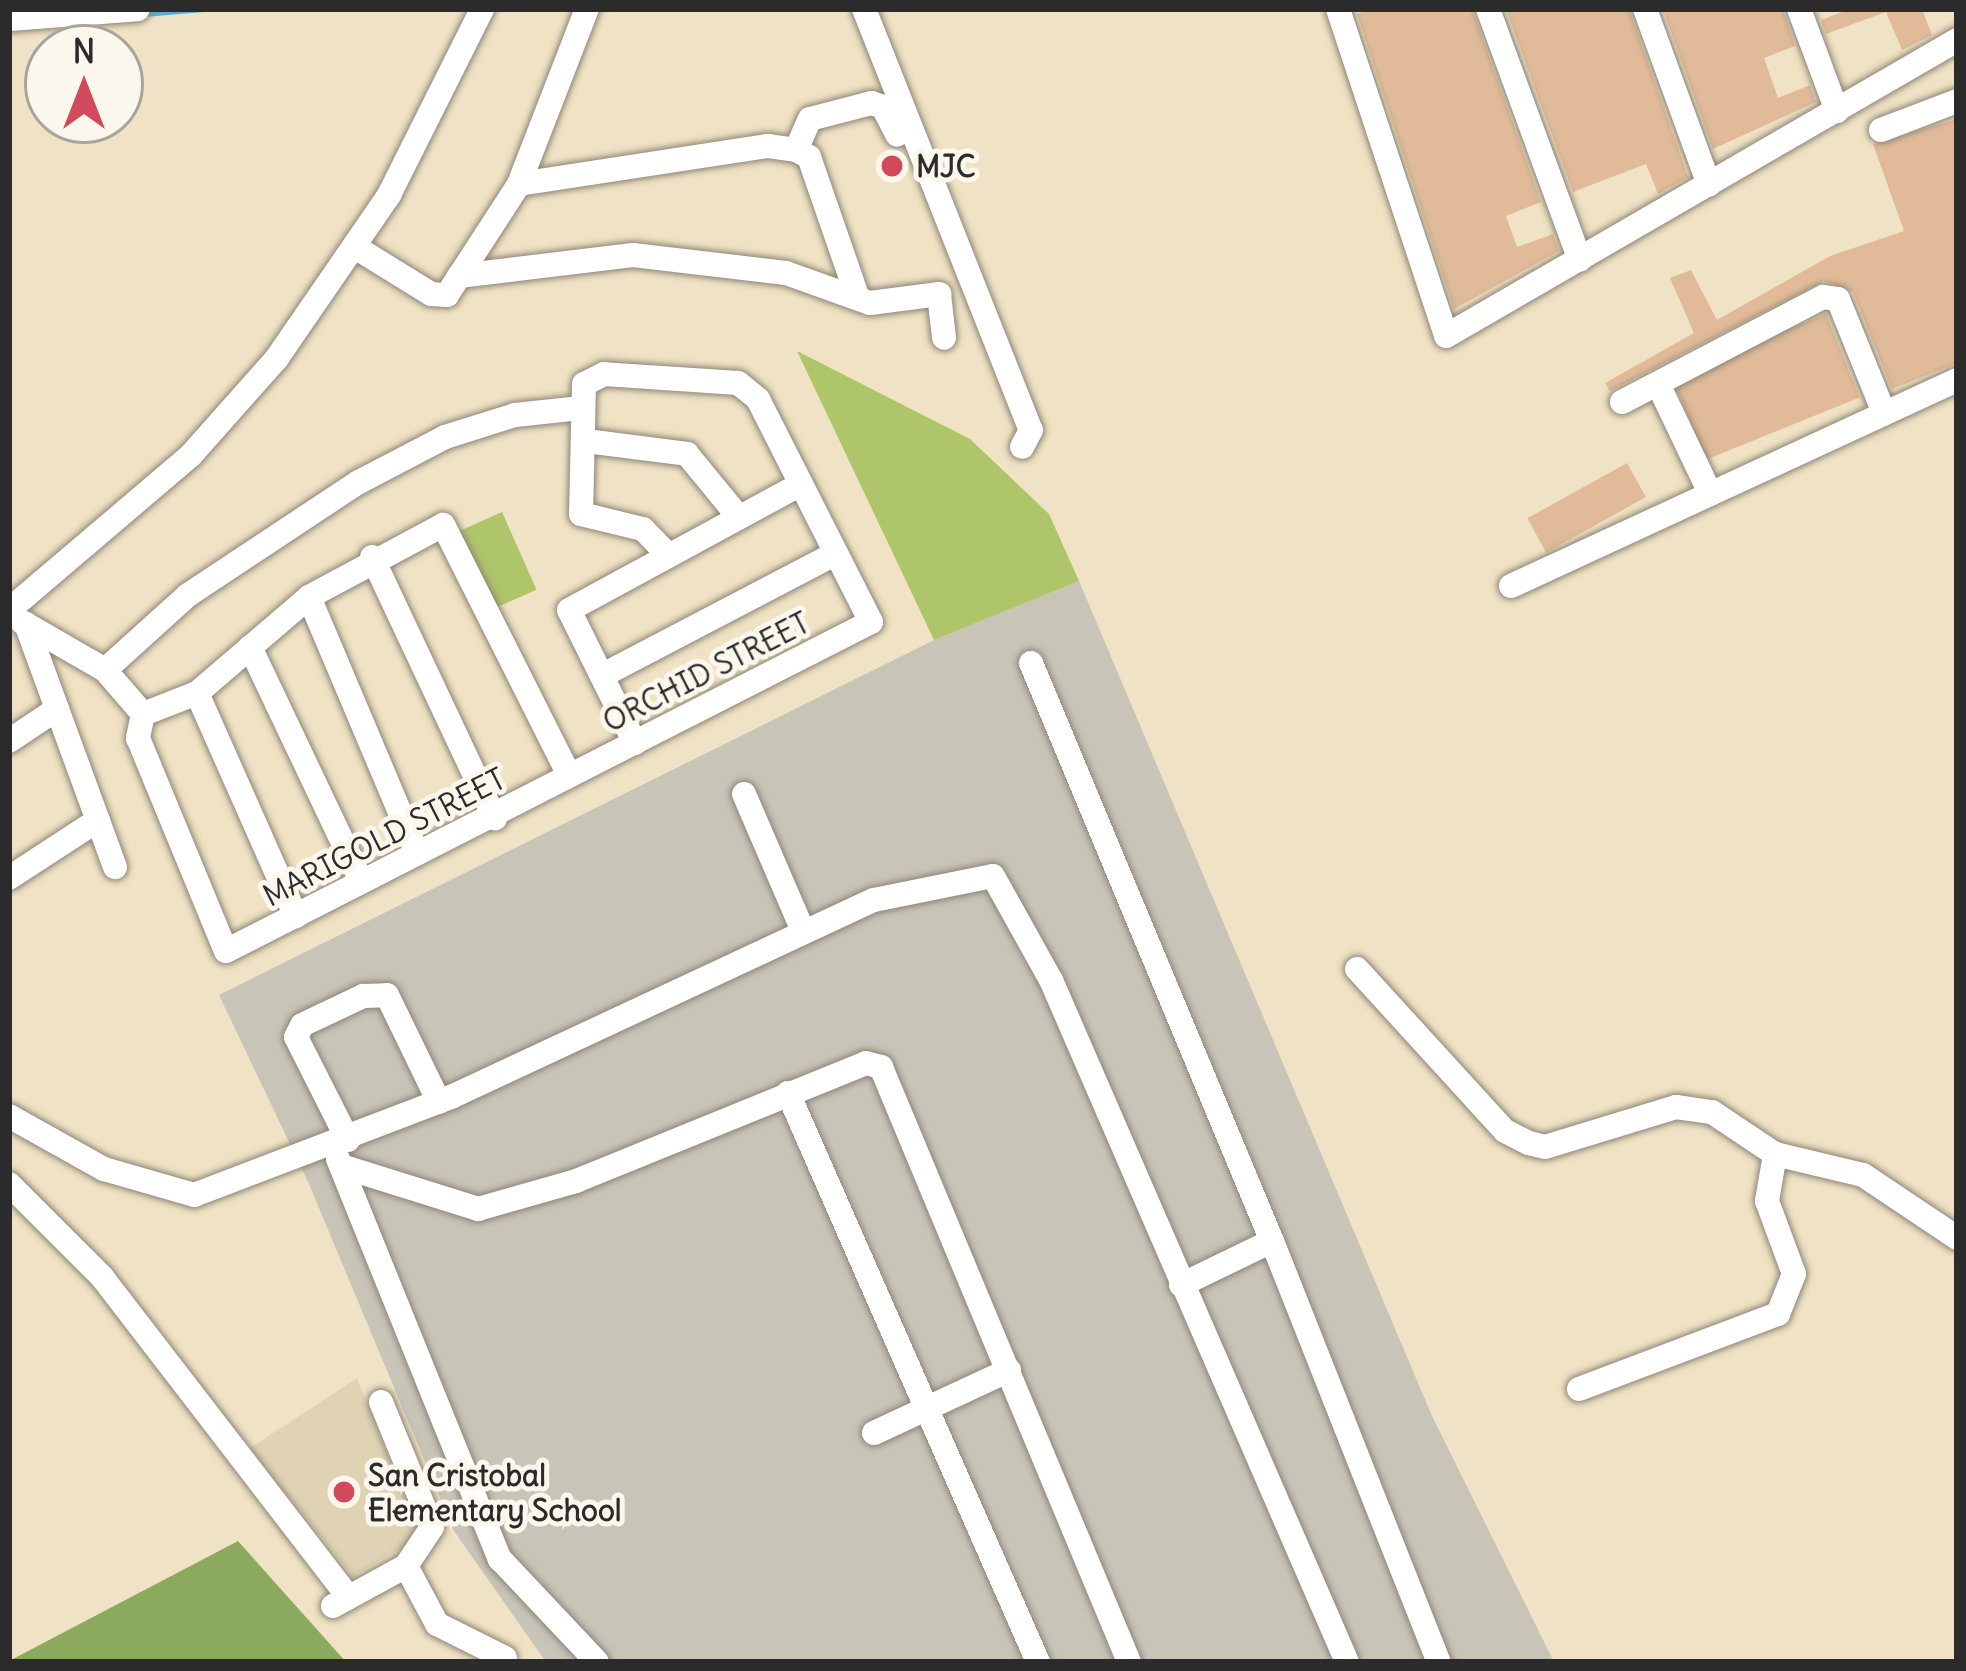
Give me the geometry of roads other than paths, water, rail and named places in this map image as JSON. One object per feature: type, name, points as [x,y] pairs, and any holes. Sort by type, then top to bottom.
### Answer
[{"type":"street","points":[[9,19],[138,9]]},
{"type":"street","points":[[15,616],[219,426],[355,247],[482,9]]},
{"type":"street","points":[[355,247],[440,297],[519,184],[587,9]]},
{"type":"street","points":[[864,9],[1031,430],[1022,446]]},
{"type":"street","points":[[1338,9],[1446,336],[1957,40]]},
{"type":"street","points":[[1488,9],[1580,260]]},
{"type":"street","points":[[1646,9],[1709,185]]},
{"type":"street","points":[[1798,9],[1837,111]]},
{"type":"street","points":[[1881,130],[1957,101]]},
{"type":"street","points":[[796,150],[821,112],[872,104],[884,106],[897,135]]},
{"type":"street","points":[[519,184],[768,146],[796,150],[809,157],[856,296]]},
{"type":"street","points":[[459,276],[633,255],[786,273],[892,303],[940,294],[944,338]]},
{"type":"street","points":[[1622,402],[1823,297],[1838,299],[1882,408]]},
{"type":"street","points":[[605,674],[835,554],[758,399],[738,383],[604,374],[584,384],[581,408],[586,441],[580,514],[643,529],[667,554]]},
{"type":"street","points":[[1511,586],[1882,408],[1957,380]]},
{"type":"street","points":[[1658,384],[1709,491]]},
{"type":"street","points":[[105,670],[188,595],[359,482],[445,437],[515,415],[581,408]]},
{"type":"street","points":[[586,441],[687,454],[738,516]]},
{"type":"street","points":[[635,743],[605,674],[569,610],[801,484]]},
{"type":"street","points":[[15,616],[105,670],[143,714],[197,693],[308,597],[372,557],[442,525],[569,775]]},
{"type":"street","name":"ORCHID STREET","points":[[569,775],[871,622],[835,554]]},
{"type":"street","points":[[372,557],[494,818]]},
{"type":"street","points":[[308,597],[417,853]]},
{"type":"street","points":[[15,616],[57,709],[115,867]]},
{"type":"street","points":[[250,647],[361,881]]},
{"type":"street","points":[[1031,663],[1272,1241],[1439,1662]]},
{"type":"street","points":[[197,693],[296,916]]},
{"type":"street","points":[[9,741],[57,709]]},
{"type":"street","name":"MARIGOLD STREET","points":[[143,714],[138,738],[226,951],[494,818],[569,775]]},
{"type":"street","points":[[744,794],[803,932]]},
{"type":"street","points":[[9,878],[98,820]]},
{"type":"street","points":[[9,1116],[104,1169],[194,1196],[340,1151],[874,900],[993,877],[1052,980],[1180,1285],[1347,1662]]},
{"type":"street","points":[[1357,969],[1505,1131],[1529,1143],[1545,1147],[1676,1107],[1712,1112],[1775,1154],[1863,1175],[1957,1238]]},
{"type":"street","points":[[439,1102],[387,995],[363,996],[302,1025],[296,1037],[500,1559],[597,1662]]},
{"type":"street","points":[[340,1151],[478,1209],[576,1181],[866,1063],[881,1067],[1129,1662]]},
{"type":"street","points":[[788,1093],[931,1406],[1038,1662]]},
{"type":"street","points":[[1579,1388],[1778,1314],[1794,1274],[1767,1201],[1775,1154]]},
{"type":"street","points":[[9,1184],[102,1277],[340,1602],[406,1566],[432,1526],[381,1402]]},
{"type":"street","points":[[1180,1285],[1272,1241]]},
{"type":"street","points":[[874,1432],[1009,1370]]},
{"type":"street","points":[[406,1566],[436,1624],[506,1658]]},
{"type":"waterway","points":[[144,14],[204,9]]},
{"type":"place","name":"MJC","points":[[892,166]]},
{"type":"place","name":"San Cristobal Elementary School","points":[[344,1492]]}]
